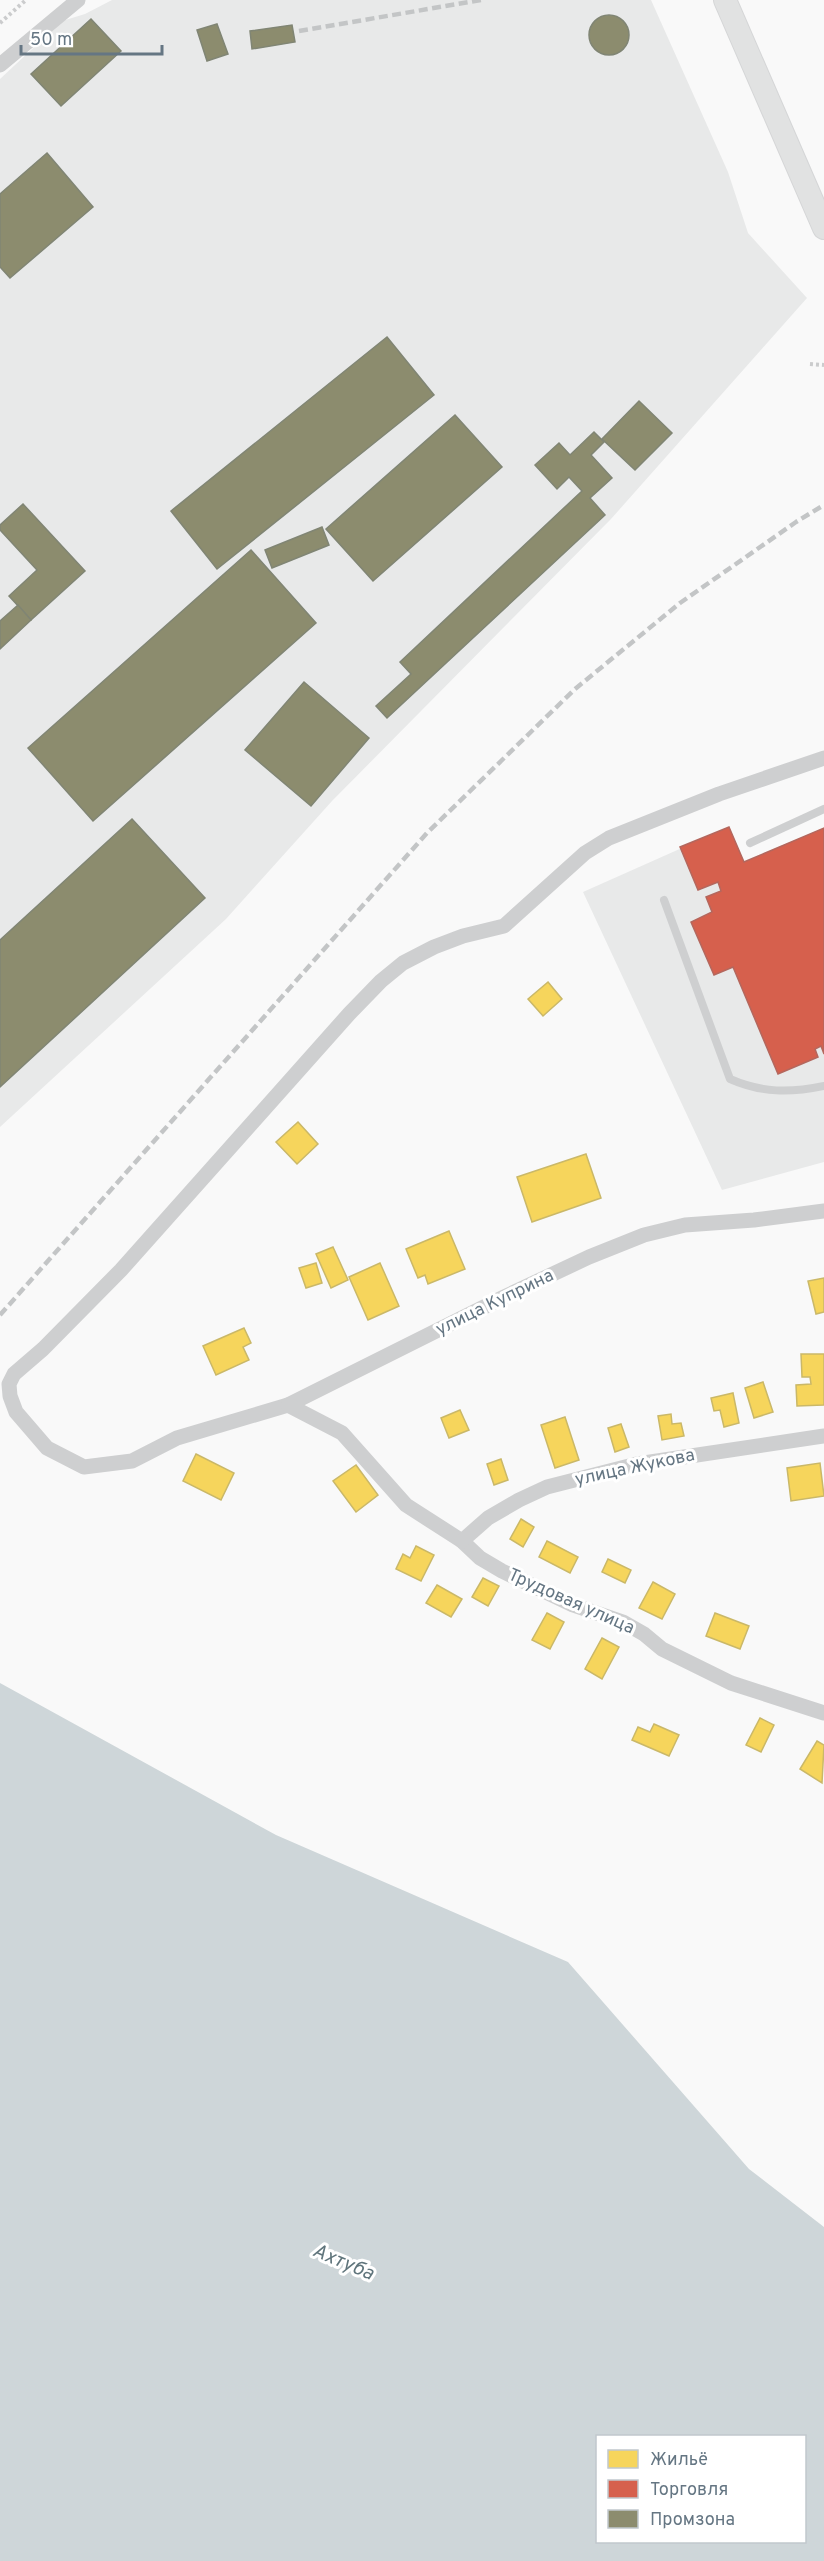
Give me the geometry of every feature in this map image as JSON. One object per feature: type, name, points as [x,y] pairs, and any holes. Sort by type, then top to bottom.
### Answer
[{"type":"main road","points":[[725,0],[824,228]]},
{"type":"street","points":[[0,65],[78,0]]},
{"type":"street","name":"улица Куприна","points":[[824,758],[719,794],[609,838],[585,853],[504,926],[463,936],[434,947],[403,963],[365,998],[121,1270],[43,1349],[14,1374],[9,1384],[10,1396],[16,1412],[47,1448],[84,1467],[132,1461],[177,1438],[288,1405],[514,1292],[589,1257],[644,1235],[685,1225],[754,1220],[824,1211]]},
{"type":"street","name":"Трудовая улица","points":[[288,1405],[342,1433],[406,1505],[462,1541],[480,1558],[502,1571],[573,1605],[623,1622],[644,1634],[662,1649],[691,1664],[761,1694],[824,1713]]},
{"type":"street","name":"улица Жукова","points":[[462,1541],[488,1518],[547,1487],[648,1462],[824,1436]]},
{"type":"lane","points":[[750,843],[824,809]]},
{"type":"lane","points":[[664,900],[730,1079],[749,1087],[770,1091],[798,1092],[824,1086]]},
{"type":"path","points":[[0,23],[26,0]]},
{"type":"path","points":[[810,364],[824,365]]},
{"type":"shaded area","points":[[112,0],[651,0],[728,172],[748,233],[807,298],[611,519],[332,801],[226,919],[0,1127],[0,79],[62,21],[85,14]]},
{"type":"shaded area","points":[[729,827],[744,861],[824,828],[824,1162],[722,1190],[583,892]]},
{"type":"water","name":"Ахтуба","points":[[0,1683],[276,1835],[568,1962],[749,2169],[824,2227],[824,2561],[0,2561]]},
{"type":"building: Жильё","points":[[548,982],[562,999],[543,1016],[528,999]]},
{"type":"building: Жильё","points":[[298,1122],[318,1144],[297,1164],[276,1142]]},
{"type":"building: Жильё","points":[[586,1154],[601,1198],[532,1222],[517,1177]]},
{"type":"building: Жильё","points":[[449,1231],[465,1269],[428,1284],[425,1275],[418,1278],[406,1249]]},
{"type":"building: Жильё","points":[[333,1247],[348,1280],[331,1288],[316,1254]]},
{"type":"building: Жильё","points":[[316,1263],[322,1283],[306,1288],[299,1268]]},
{"type":"building: Жильё","points":[[380,1263],[399,1306],[368,1320],[349,1277]]},
{"type":"building: Жильё","points":[[824,1278],[824,1312],[816,1314],[808,1281]]},
{"type":"building: Жильё","points":[[244,1328],[251,1343],[243,1347],[249,1360],[216,1375],[203,1346]]},
{"type":"building: Жильё","points":[[801,1354],[824,1354],[824,1405],[797,1406],[796,1385],[811,1384],[810,1377],[802,1377]]},
{"type":"building: Жильё","points":[[763,1382],[773,1412],[754,1418],[745,1388]]},
{"type":"building: Жильё","points":[[733,1393],[739,1423],[724,1427],[720,1410],[714,1411],[711,1398]]},
{"type":"building: Жильё","points":[[460,1410],[469,1430],[449,1438],[441,1418]]},
{"type":"building: Жильё","points":[[671,1414],[672,1424],[681,1423],[684,1436],[662,1440],[658,1416]]},
{"type":"building: Жильё","points":[[565,1417],[579,1460],[555,1468],[541,1425]]},
{"type":"building: Жильё","points":[[621,1424],[629,1447],[615,1452],[608,1428]]},
{"type":"building: Жильё","points":[[196,1454],[234,1473],[221,1500],[183,1481]]},
{"type":"building: Жильё","points":[[501,1459],[508,1480],[494,1485],[487,1464]]},
{"type":"building: Жильё","points":[[820,1463],[824,1496],[791,1501],[787,1468]]},
{"type":"building: Жильё","points":[[356,1465],[378,1495],[356,1512],[333,1481]]},
{"type":"building: Жильё","points":[[521,1519],[534,1527],[523,1547],[510,1539]]},
{"type":"building: Жильё","points":[[547,1541],[578,1557],[570,1573],[539,1557]]},
{"type":"building: Жильё","points":[[416,1546],[434,1555],[421,1581],[396,1569],[403,1554],[410,1558]]},
{"type":"building: Жильё","points":[[608,1559],[631,1570],[625,1583],[602,1572]]},
{"type":"building: Жильё","points":[[483,1578],[499,1586],[488,1606],[472,1597]]},
{"type":"building: Жильё","points":[[653,1582],[675,1594],[662,1619],[639,1608]]},
{"type":"building: Жильё","points":[[437,1585],[462,1599],[451,1617],[426,1603]]},
{"type":"building: Жильё","points":[[547,1613],[564,1622],[550,1649],[532,1640]]},
{"type":"building: Жильё","points":[[715,1613],[749,1626],[740,1649],[706,1636]]},
{"type":"building: Жильё","points":[[602,1638],[619,1647],[602,1679],[585,1669]]},
{"type":"building: Жильё","points":[[760,1718],[774,1725],[761,1752],[746,1745]]},
{"type":"building: Жильё","points":[[654,1724],[679,1735],[669,1756],[632,1740],[638,1727],[650,1732]]},
{"type":"building: Жильё","points":[[817,1741],[824,1745],[822,1783],[800,1769]]},
{"type":"building: Торговля","points":[[729,827],[744,862],[824,828],[824,1054],[821,1046],[815,1049],[818,1057],[778,1074],[733,967],[714,975],[691,922],[712,912],[706,897],[721,891],[718,882],[698,890],[680,847]]},
{"type":"building: Промзона","points":[[609,15],[617,16],[623,21],[628,27],[628,43],[623,49],[617,54],[609,55],[601,54],[595,49],[590,43],[589,35],[590,27],[595,21],[601,16]]},
{"type":"building: Промзона","points":[[91,19],[121,51],[61,106],[31,74]]},
{"type":"building: Промзона","points":[[217,24],[228,54],[207,61],[197,30]]},
{"type":"building: Промзона","points":[[292,25],[295,42],[252,49],[250,31]]},
{"type":"building: Промзона","points":[[47,153],[93,207],[10,278],[0,267],[0,194]]},
{"type":"building: Промзона","points":[[387,337],[434,395],[217,569],[171,511]]},
{"type":"building: Промзона","points":[[639,401],[672,433],[635,470],[602,439]]},
{"type":"building: Промзона","points":[[455,415],[502,467],[373,581],[326,529]]},
{"type":"building: Промзона","points":[[594,432],[604,442],[591,455],[612,478],[590,498],[605,515],[387,718],[376,706],[411,674],[400,662],[582,491],[569,477],[557,489],[535,465],[559,443],[570,455]]},
{"type":"building: Промзона","points":[[23,504],[85,571],[31,620],[9,596],[37,570],[0,530],[0,525]]},
{"type":"building: Промзона","points":[[322,527],[329,545],[272,568],[265,550]]},
{"type":"building: Промзона","points":[[251,550],[316,623],[93,821],[28,748]]},
{"type":"building: Промзона","points":[[18,605],[31,620],[0,649],[0,621]]},
{"type":"building: Промзона","points":[[304,682],[369,738],[311,806],[245,750]]},
{"type":"building: Промзона","points":[[132,819],[205,898],[0,1087],[0,940]]},
{"type":"railway","points":[[299,31],[481,0]]},
{"type":"railway","points":[[0,1315],[427,833],[575,689],[680,603],[824,505]]}]
